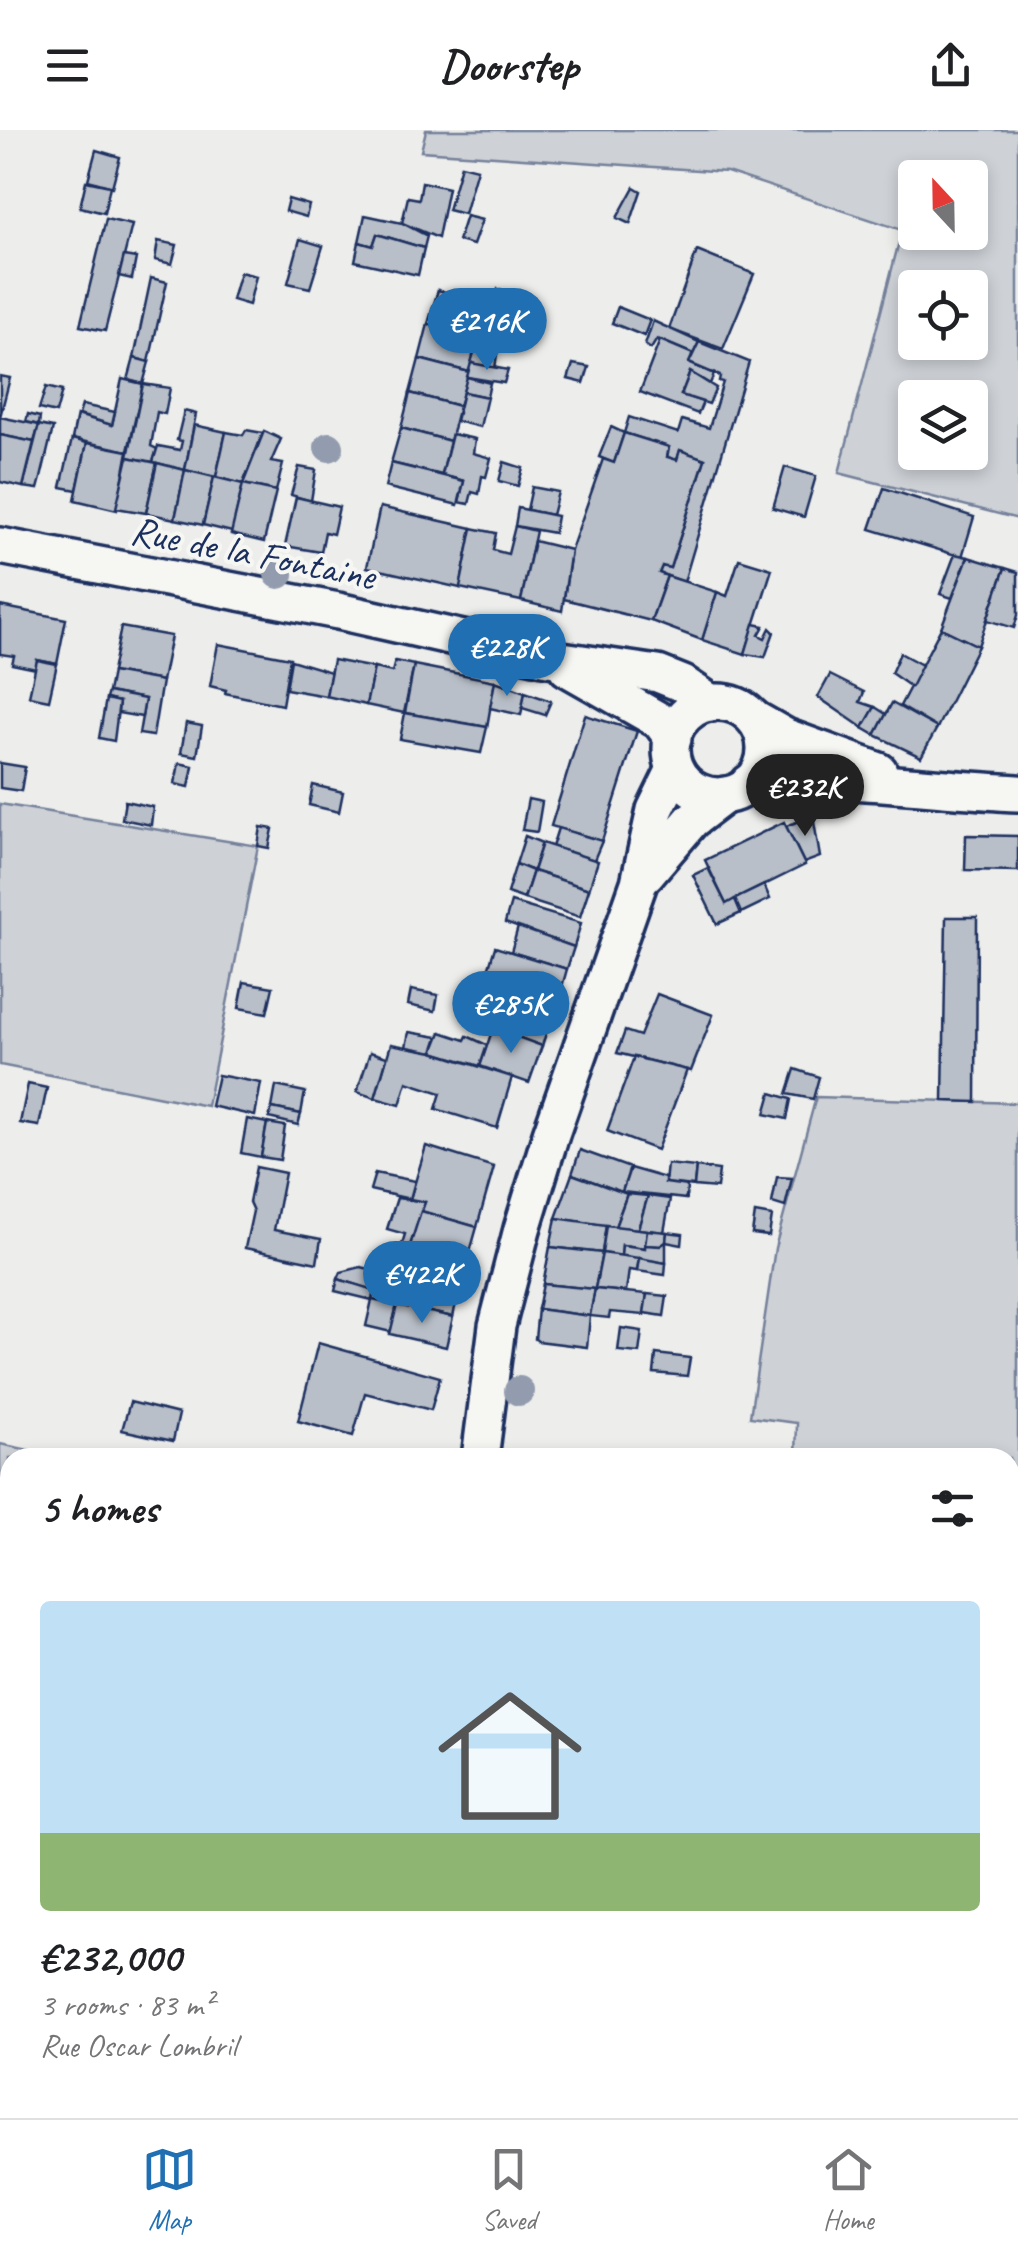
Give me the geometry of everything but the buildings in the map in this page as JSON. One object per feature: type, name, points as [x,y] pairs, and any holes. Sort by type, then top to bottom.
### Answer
[{"type":"street","name":"Rue de la Fontaine","points":[[0,546],[338,611],[548,658],[658,674],[712,702]]},
{"type":"street","name":"Rue de la Fontaine","points":[[548,658],[660,720],[674,754]]},
{"type":"street","points":[[481,1448],[497,1326],[522,1229],[639,882],[655,810],[686,714],[712,702],[741,707],[786,737],[918,784]]},
{"type":"street","points":[[639,882],[692,820],[757,775],[765,757],[764,738],[756,720]]},
{"type":"street","points":[[674,754],[688,784],[705,794],[788,780],[918,784],[1018,793]]},
{"type":"shaded area","points":[[426,130],[1018,130],[1018,519],[839,473],[898,245],[898,250],[988,250],[988,160],[898,160],[898,229],[727,172],[421,151]]},
{"type":"shaded area","points":[[0,804],[258,846],[207,1106],[0,1065]]},
{"type":"shaded area","points":[[816,1097],[1018,1103],[1018,1448],[796,1448],[797,1423],[750,1417],[775,1248]]}]
